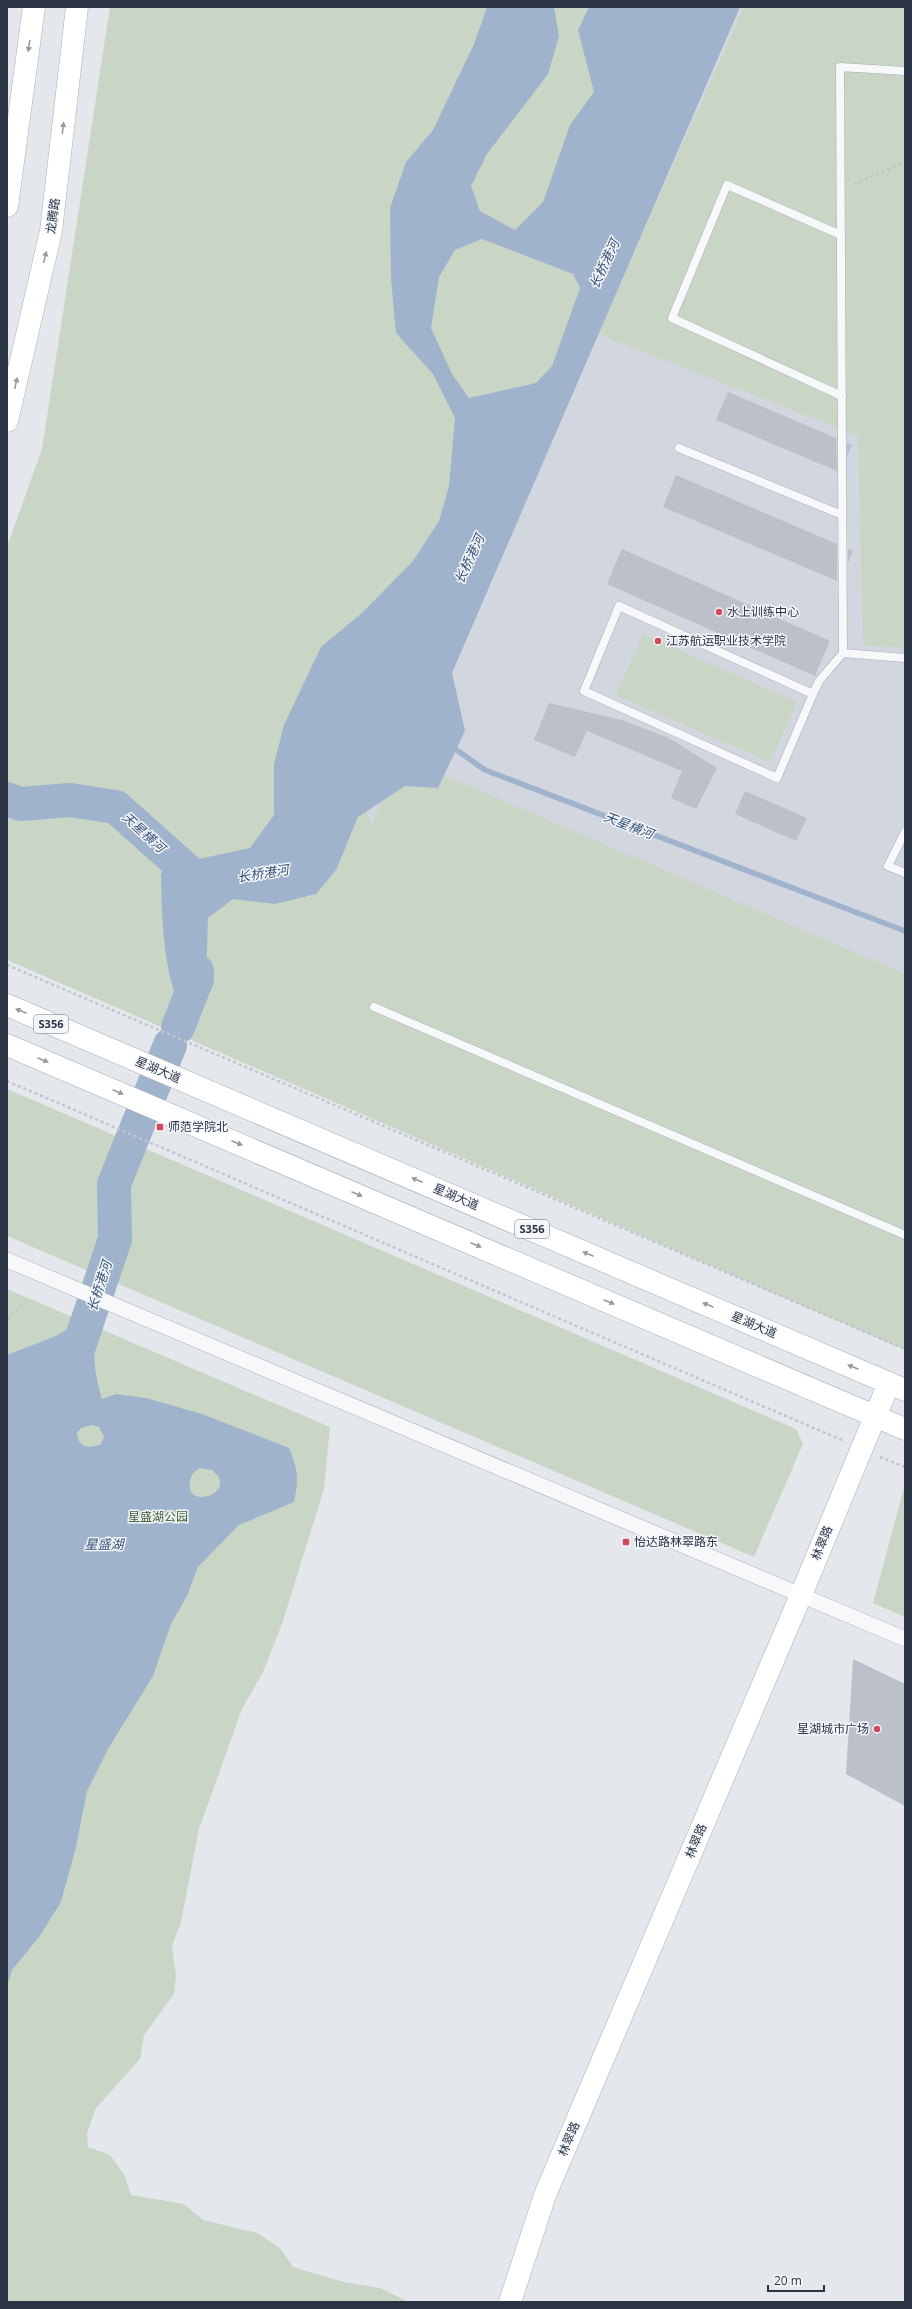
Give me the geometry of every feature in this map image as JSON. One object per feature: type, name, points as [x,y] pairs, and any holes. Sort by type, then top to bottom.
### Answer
[{"type":"main road","points":[[7,206],[34,7]]},
{"type":"main road","name":"龙腾路","points":[[7,421],[51,231],[77,7]]},
{"type":"main road","name":"星湖大道","points":[[7,1005],[898,1383]]},
{"type":"main road","points":[[7,1045],[905,1429]]},
{"type":"main road","name":"林翠路","points":[[510,2302],[545,2195],[801,1595],[860,1448],[874,1415],[898,1383]]},
{"type":"street","points":[[7,1260],[905,1639]]},
{"type":"lane","points":[[813,694],[619,606],[584,691],[777,778],[813,694],[818,681],[843,653],[840,67],[905,71]]},
{"type":"lane","points":[[841,235],[727,185],[672,318],[842,396]]},
{"type":"lane","points":[[679,448],[842,515]]},
{"type":"lane","points":[[843,653],[905,658]]},
{"type":"lane","points":[[905,832],[888,866],[905,873]]},
{"type":"lane","points":[[374,1007],[905,1235]]},
{"type":"path","points":[[841,190],[905,162]]},
{"type":"path","points":[[7,965],[905,1349]]},
{"type":"path","points":[[7,1082],[905,1468]]},
{"type":"path","points":[[7,1320],[23,1303]]},
{"type":"shaded area","name":"江苏航运职业技术学院","points":[[722,7],[905,7],[905,1275],[373,825],[339,750]]},
{"type":"green space","points":[[110,7],[722,7],[578,323],[339,750],[372,824],[402,757],[905,974],[905,1350],[7,960],[7,547],[42,449]]},
{"type":"green space","points":[[744,7],[905,7],[905,648],[863,645],[858,436],[598,334]]},
{"type":"green space","points":[[643,634],[797,702],[770,762],[616,695]]},
{"type":"green space","points":[[7,1089],[796,1429],[803,1444],[754,1557],[7,1236]]},
{"type":"green space","name":"星盛湖公园","points":[[7,1289],[330,1427],[324,1489],[282,1624],[263,1672],[242,1709],[199,1829],[181,1922],[172,1946],[176,1976],[174,1994],[144,2035],[140,2059],[96,2108],[87,2133],[88,2147],[110,2155],[124,2174],[131,2195],[184,2204],[203,2220],[257,2233],[280,2248],[293,2267],[344,2282],[380,2288],[409,2302],[7,2302]]},
{"type":"green space","points":[[905,1484],[905,1617],[873,1603]]},
{"type":"water","points":[[487,7],[554,7],[559,36],[548,74],[487,154],[471,186],[480,211],[515,230],[543,202],[570,125],[594,92],[578,30],[589,7],[740,7],[452,673],[465,731],[438,788],[405,786],[358,817],[336,870],[316,894],[275,904],[233,899],[208,918],[206,982],[188,1025],[173,989],[169,970],[163,932],[161,873],[194,860],[250,848],[274,815],[274,764],[284,725],[321,647],[362,613],[413,561],[439,521],[449,486],[455,418],[433,374],[396,333],[391,279],[390,208],[406,162],[433,130],[474,44]],"holes":[[[482,239],[573,274],[580,288],[552,366],[536,383],[469,398],[452,374],[431,328],[439,277],[455,250]]]},
{"type":"water","name":"星盛湖","points":[[77,1323],[96,1330],[94,1348],[95,1365],[102,1399],[116,1394],[146,1398],[202,1414],[289,1448],[296,1468],[297,1487],[294,1502],[239,1525],[198,1567],[187,1596],[171,1624],[153,1676],[108,1749],[87,1791],[76,1847],[61,1902],[39,1937],[12,1970],[7,1986],[7,1355],[56,1336]],"holes":[[[92,1425],[99,1427],[104,1437],[101,1444],[88,1447],[79,1442],[77,1433],[81,1428]],[[200,1468],[212,1470],[219,1478],[220,1485],[216,1491],[203,1497],[196,1496],[191,1491],[190,1483],[193,1474]]]},
{"type":"building","points":[[728,392],[836,438],[837,471],[716,420]]},
{"type":"building","points":[[847,443],[852,445],[847,456]]},
{"type":"building","points":[[676,475],[837,544],[837,581],[663,507]]},
{"type":"building","points":[[848,548],[853,551],[848,563]]},
{"type":"building","name":"水上训练中心","points":[[622,549],[830,641],[815,676],[607,584]]},
{"type":"building","points":[[549,703],[622,720],[669,738],[717,768],[696,809],[671,798],[682,771],[587,731],[575,757],[534,740]]},
{"type":"building","points":[[745,791],[807,818],[796,841],[735,814]]},
{"type":"building","name":"星湖城市广场","points":[[853,1659],[905,1684],[905,1806],[846,1774]]},
{"type":"waterway","name":"天星横河","points":[[451,746],[485,770],[905,931]]},
{"type":"waterway","name":"天星横河","points":[[7,799],[20,804],[70,800],[116,807],[201,883]]},
{"type":"waterway","name":"长桥港河","points":[[178,1027],[197,979],[197,971]]},
{"type":"waterway","name":"长桥港河","points":[[71,1370],[115,1239],[114,1184],[170,1045]]},
{"type":"place","name":"水上训练中心","points":[[719,612]]},
{"type":"place","name":"江苏航运职业技术学院","points":[[658,641]]},
{"type":"place","name":"师范学院北","points":[[160,1127]]},
{"type":"place","name":"怡达路林翠路东","points":[[626,1542]]},
{"type":"place","name":"星湖城市广场","points":[[877,1729]]}]
